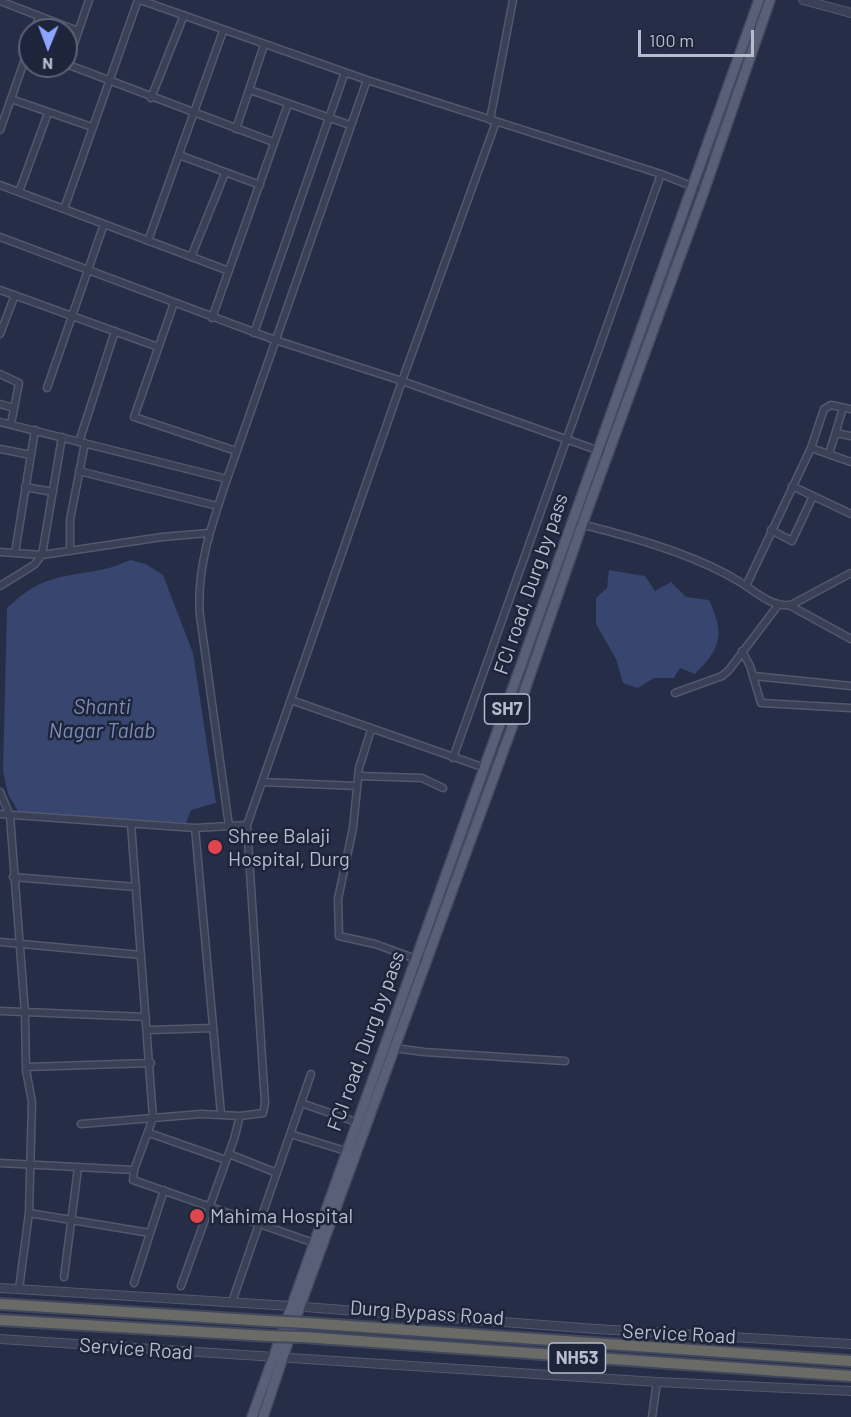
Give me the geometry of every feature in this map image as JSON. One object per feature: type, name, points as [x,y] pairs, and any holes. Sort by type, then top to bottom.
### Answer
[{"type":"highway","name":"Durg Bypass Road","points":[[0,1304],[851,1361]]},
{"type":"highway","name":"Durg Bypass Road","points":[[0,1320],[303,1337],[851,1377]]},
{"type":"main road","name":"FCI road, Durg by pass","points":[[262,1417],[283,1357],[313,1242],[759,0]]},
{"type":"main road","name":"FCI road, Durg by pass","points":[[252,1417],[272,1358],[323,1246],[511,730],[770,0]]},
{"type":"street","points":[[78,31],[88,0]]},
{"type":"street","points":[[64,209],[139,0],[367,80],[661,174],[704,191]]},
{"type":"street","points":[[81,1124],[220,1114],[260,1115],[265,1109],[247,825],[493,121],[513,0]]},
{"type":"street","points":[[803,0],[851,14]]},
{"type":"street","points":[[0,2],[44,18]]},
{"type":"street","points":[[152,98],[184,15]]},
{"type":"street","points":[[148,241],[224,31]]},
{"type":"street","points":[[236,129],[264,45]]},
{"type":"street","points":[[78,68],[273,142]]},
{"type":"street","points":[[254,333],[345,72]]},
{"type":"street","points":[[0,130],[19,78]]},
{"type":"street","points":[[229,826],[199,596],[209,533],[367,80]]},
{"type":"street","points":[[250,90],[350,125]]},
{"type":"street","points":[[11,99],[92,127]]},
{"type":"street","points":[[212,318],[288,104]]},
{"type":"street","points":[[19,192],[48,113]]},
{"type":"street","points":[[179,155],[260,185]]},
{"type":"street","points":[[191,257],[225,173]]},
{"type":"street","points":[[453,758],[661,174]]},
{"type":"street","points":[[0,185],[229,271]]},
{"type":"street","points":[[47,388],[104,224]]},
{"type":"street","points":[[0,237],[254,333],[402,381],[608,454]]},
{"type":"street","points":[[0,290],[158,347]]},
{"type":"street","points":[[0,334],[15,296]]},
{"type":"street","points":[[174,303],[134,417],[236,451]]},
{"type":"street","points":[[69,551],[70,520],[82,442],[115,331]]},
{"type":"street","points":[[0,374],[19,383],[11,424]]},
{"type":"street","points":[[0,404],[14,408]]},
{"type":"street","points":[[746,586],[811,448],[825,406],[851,409]]},
{"type":"street","points":[[829,454],[843,408]]},
{"type":"street","points":[[0,422],[226,479]]},
{"type":"street","points":[[15,553],[35,430]]},
{"type":"street","points":[[836,433],[851,436]]},
{"type":"street","points":[[0,586],[34,565],[42,555],[62,437]]},
{"type":"street","points":[[811,448],[851,462]]},
{"type":"street","points":[[0,449],[31,455]]},
{"type":"street","points":[[79,471],[217,507]]},
{"type":"street","points":[[792,486],[851,514]]},
{"type":"street","points":[[26,487],[53,492]]},
{"type":"street","points":[[771,530],[792,541],[813,496]]},
{"type":"street","points":[[572,523],[675,553],[725,574],[779,604],[789,606],[851,639]]},
{"type":"street","points":[[0,552],[42,555],[209,533]]},
{"type":"street","points":[[789,606],[851,573]]},
{"type":"street","points":[[675,693],[722,675],[779,604]]},
{"type":"street","points":[[742,651],[754,676],[761,703],[851,708]]},
{"type":"street","points":[[754,676],[851,686]]},
{"type":"street","points":[[291,700],[485,768]]},
{"type":"street","points":[[371,729],[358,776],[353,828],[338,899],[339,936],[375,944],[425,963]]},
{"type":"street","points":[[358,776],[422,778],[443,788]]},
{"type":"street","points":[[262,782],[357,786]]},
{"type":"street","points":[[0,792],[10,816],[25,1013],[26,1067],[32,1102],[29,1213],[19,1289]]},
{"type":"street","points":[[0,814],[195,828],[247,825]]},
{"type":"street","points":[[131,824],[151,1063],[153,1118],[134,1170],[133,1180],[323,1246]]},
{"type":"street","points":[[195,828],[220,1114]]},
{"type":"street","points":[[13,877],[136,887]]},
{"type":"street","points":[[0,942],[141,955]]},
{"type":"street","points":[[0,1011],[146,1017]]},
{"type":"street","points":[[148,1030],[213,1028]]},
{"type":"street","points":[[394,1048],[565,1061]]},
{"type":"street","points":[[26,1067],[151,1063]]},
{"type":"street","points":[[232,1302],[311,1074]]},
{"type":"street","points":[[301,1103],[356,1122]]},
{"type":"street","points":[[181,1286],[240,1116]]},
{"type":"street","points":[[149,1132],[277,1173]]},
{"type":"street","points":[[290,1134],[346,1151]]},
{"type":"street","points":[[0,1162],[134,1170]]},
{"type":"street","points":[[64,1277],[78,1168]]},
{"type":"street","points":[[134,1283],[164,1191]]},
{"type":"street","points":[[29,1213],[150,1233]]},
{"type":"street","name":"Service Road","points":[[0,1288],[851,1344]]},
{"type":"street","name":"Service Road","points":[[0,1339],[657,1382],[851,1391]]},
{"type":"street","points":[[652,1417],[657,1382]]},
{"type":"water","name":"Shanti Nagar Talab","points":[[131,560],[146,564],[163,575],[193,653],[216,803],[191,810],[186,823],[19,813],[8,794],[3,771],[7,608],[32,588],[43,583],[109,568]]},
{"type":"water","points":[[609,570],[645,576],[655,591],[671,582],[686,597],[709,600],[717,622],[718,640],[704,665],[695,674],[680,668],[674,678],[654,678],[638,688],[623,683],[616,659],[596,624],[596,598],[607,588]]},
{"type":"place","name":"Shree Balaji Hospital, Durg","points":[[215,847]]},
{"type":"place","name":"Mahima Hospital","points":[[197,1216]]}]
